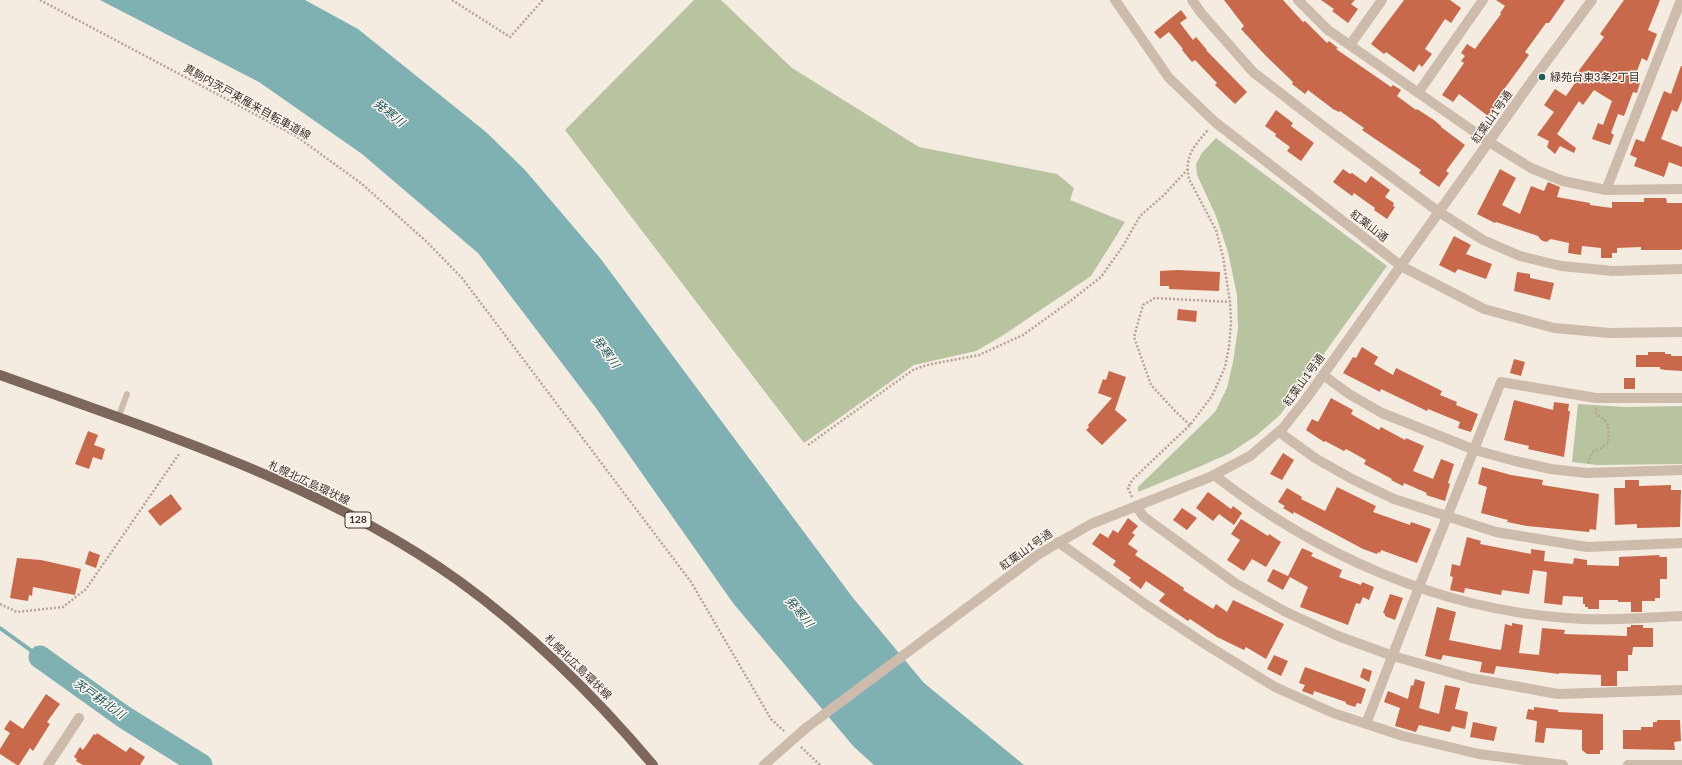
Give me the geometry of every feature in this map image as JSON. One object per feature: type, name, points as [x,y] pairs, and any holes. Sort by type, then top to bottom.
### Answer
[{"type":"main road","name":"札幌北広島環状線","points":[[0,375],[209,452],[298,490],[376,529],[458,581],[495,608],[544,649],[624,730],[653,765]]},
{"type":"street","name":"紅葉山通","points":[[1115,0],[1169,78],[1216,122],[1400,266],[1484,309],[1554,328],[1610,333],[1682,332]]},
{"type":"street","points":[[1192,0],[1202,14],[1253,72],[1439,212],[1483,240],[1520,256],[1561,266],[1613,271],[1682,269]]},
{"type":"street","points":[[1298,0],[1328,30],[1350,46],[1489,142],[1531,168],[1563,180],[1606,190],[1682,189]]},
{"type":"street","points":[[1350,46],[1382,0]]},
{"type":"street","points":[[1418,93],[1482,0]]},
{"type":"street","name":"紅葉山1号通","points":[[764,765],[806,728],[1018,569],[1058,542],[1091,524],[1214,475],[1250,456],[1279,432],[1323,375],[1592,0]]},
{"type":"street","points":[[1606,190],[1681,0]]},
{"type":"street","points":[[1323,375],[1349,394],[1382,413],[1475,450],[1551,469],[1586,473],[1682,470]]},
{"type":"street","points":[[1366,724],[1501,382],[1596,398],[1682,398]]},
{"type":"street","points":[[1279,432],[1315,458],[1352,479],[1394,499],[1496,532],[1587,547],[1682,543]]},
{"type":"street","points":[[1214,475],[1262,511],[1347,559],[1383,574],[1447,597],[1485,607],[1533,615],[1568,618],[1605,619],[1682,616]]},
{"type":"street","points":[[1136,506],[1144,517],[1235,583],[1284,611],[1338,636],[1393,656],[1470,678],[1558,694],[1682,690]]},
{"type":"street","points":[[1058,542],[1145,604],[1205,644],[1275,687],[1333,713],[1403,736],[1479,754],[1563,765]]},
{"type":"street","points":[[48,765],[79,718]]},
{"type":"street","points":[[1628,765],[1682,765]]},
{"type":"lane","points":[[118,418],[127,394]]},
{"type":"path","name":"真駒内茨戸東雁来自転車道線","points":[[40,0],[296,136],[362,184],[427,242],[462,278],[691,582],[771,719],[820,765]]},
{"type":"path","points":[[452,0],[510,37],[543,0]]},
{"type":"path","points":[[1131,495],[1128,488],[1132,480],[1190,425],[1212,396],[1225,367],[1229,347],[1231,322],[1227,276],[1216,230],[1189,179],[1187,170],[1190,152],[1216,122]]},
{"type":"path","points":[[808,445],[913,370],[927,365],[979,355],[1023,335],[1069,302],[1101,277],[1123,246],[1140,216],[1164,195],[1187,170]]},
{"type":"path","points":[[1190,425],[1150,385],[1134,337],[1143,305],[1155,298],[1230,302]]},
{"type":"path","points":[[1588,464],[1589,457],[1592,452],[1602,448],[1608,443],[1608,423],[1604,418],[1596,414],[1596,403]]},
{"type":"path","points":[[0,604],[17,612],[63,607],[86,589],[179,454]]},
{"type":"green space","points":[[694,0],[721,0],[792,68],[919,147],[1057,174],[1074,188],[1070,200],[1125,222],[1091,276],[1002,336],[976,351],[914,365],[804,443],[565,130]]},
{"type":"green space","points":[[1216,138],[1387,266],[1280,415],[1257,435],[1230,453],[1138,492],[1138,487],[1215,412],[1227,388],[1233,362],[1238,328],[1237,295],[1228,252],[1216,216],[1197,175],[1196,164],[1202,153]]},
{"type":"green space","points":[[1578,404],[1624,407],[1682,406],[1682,464],[1597,465],[1572,462]]},
{"type":"water","name":"発寒川","points":[[100,0],[305,0],[358,29],[486,132],[525,170],[600,258],[853,598],[924,683],[1024,765],[874,765],[854,747],[733,603],[596,408],[478,253],[362,154],[259,82]]},
{"type":"building","points":[[1224,0],[1283,0],[1303,22],[1305,21],[1327,43],[1329,41],[1338,48],[1336,49],[1391,87],[1393,85],[1401,90],[1397,96],[1416,110],[1417,109],[1434,120],[1465,145],[1446,171],[1449,173],[1439,187],[1419,173],[1421,170],[1362,130],[1364,128],[1340,111],[1339,112],[1333,109],[1308,90],[1305,94],[1292,84],[1293,82],[1241,29],[1244,26]]},
{"type":"building","points":[[1321,0],[1355,0],[1351,4],[1358,9],[1348,23],[1332,11],[1334,9]]},
{"type":"building","points":[[1404,0],[1450,0],[1461,8],[1451,23],[1445,19],[1425,49],[1432,54],[1422,67],[1419,64],[1414,72],[1386,52],[1384,54],[1371,44]]},
{"type":"building","points":[[1496,0],[1565,0],[1549,23],[1546,23],[1525,52],[1529,55],[1494,103],[1497,105],[1488,116],[1459,94],[1453,102],[1442,95],[1464,63],[1461,61],[1465,56],[1461,53],[1467,44],[1475,49],[1501,14],[1500,13],[1505,6]]},
{"type":"building","points":[[1624,0],[1660,0],[1648,30],[1657,34],[1647,61],[1642,58],[1633,81],[1640,83],[1637,93],[1633,92],[1624,116],[1618,114],[1611,133],[1614,135],[1610,145],[1592,139],[1598,123],[1603,125],[1612,101],[1594,90],[1583,105],[1579,101],[1557,134],[1576,148],[1574,153],[1560,146],[1555,154],[1547,147],[1549,141],[1537,135],[1554,112],[1544,105],[1555,89],[1566,96],[1577,80],[1574,77],[1604,37],[1600,34]]},
{"type":"building","points":[[1181,10],[1187,18],[1180,23],[1193,40],[1196,37],[1206,50],[1247,92],[1235,104],[1215,85],[1217,83],[1195,60],[1192,62],[1169,32],[1160,39],[1154,32]]},
{"type":"building","points":[[1681,66],[1682,100],[1677,112],[1672,110],[1661,139],[1682,147],[1682,167],[1669,162],[1664,177],[1634,166],[1637,158],[1630,155],[1636,139],[1644,142],[1664,91],[1671,94]]},
{"type":"building","points":[[1276,110],[1293,123],[1291,126],[1314,143],[1301,161],[1287,151],[1290,147],[1275,136],[1276,134],[1265,126]]},
{"type":"building","points":[[1343,169],[1350,174],[1352,173],[1366,183],[1371,176],[1390,190],[1385,197],[1394,203],[1393,206],[1395,207],[1387,219],[1374,210],[1375,208],[1354,193],[1352,196],[1333,182]]},
{"type":"building","points":[[1500,169],[1516,178],[1502,205],[1520,214],[1531,186],[1544,191],[1548,182],[1560,187],[1557,197],[1590,203],[1590,205],[1612,208],[1612,202],[1644,202],[1644,198],[1666,198],[1667,203],[1682,203],[1682,249],[1641,250],[1641,247],[1617,248],[1617,253],[1612,253],[1612,258],[1601,258],[1601,248],[1582,246],[1581,255],[1568,253],[1569,243],[1551,239],[1546,242],[1541,240],[1538,236],[1496,222],[1495,223],[1477,214]]},
{"type":"building","points":[[1454,236],[1471,245],[1466,254],[1492,264],[1486,279],[1458,269],[1455,273],[1439,265]]},
{"type":"building","points":[[1178,270],[1220,272],[1219,291],[1169,289],[1169,286],[1160,286],[1160,271]]},
{"type":"building","points":[[1517,272],[1530,274],[1530,278],[1554,283],[1550,300],[1514,291]]},
{"type":"building","points":[[1178,309],[1197,311],[1196,322],[1177,320]]},
{"type":"building","points":[[1362,347],[1378,357],[1374,364],[1393,375],[1396,368],[1442,391],[1440,395],[1457,402],[1456,405],[1478,414],[1471,432],[1458,428],[1460,422],[1428,409],[1427,411],[1381,389],[1380,392],[1343,373],[1353,357],[1356,358]]},
{"type":"building","points":[[1648,352],[1665,352],[1665,354],[1671,354],[1671,356],[1682,356],[1682,371],[1665,370],[1660,369],[1660,367],[1636,367],[1636,355],[1648,355]]},
{"type":"building","points":[[1514,359],[1525,362],[1521,376],[1510,373]]},
{"type":"building","points":[[1109,371],[1126,377],[1115,410],[1127,420],[1102,445],[1086,430],[1089,427],[1088,425],[1112,398],[1098,393],[1103,379],[1106,380]]},
{"type":"building","points":[[1624,378],[1635,378],[1635,389],[1624,389]]},
{"type":"building","points":[[1331,398],[1353,410],[1351,414],[1379,430],[1381,427],[1405,440],[1406,438],[1424,446],[1413,471],[1433,479],[1441,459],[1454,464],[1448,483],[1450,484],[1445,501],[1426,495],[1427,493],[1404,483],[1403,486],[1391,480],[1392,479],[1364,464],[1366,460],[1346,449],[1344,451],[1325,441],[1324,442],[1306,430],[1312,419],[1318,422]]},
{"type":"building","points":[[1514,400],[1553,410],[1554,402],[1569,404],[1568,411],[1570,411],[1564,457],[1528,449],[1529,446],[1504,440]]},
{"type":"building","points":[[88,431],[98,435],[94,445],[105,449],[102,460],[93,457],[89,469],[75,464]]},
{"type":"building","points":[[1283,453],[1294,460],[1282,480],[1270,474]]},
{"type":"building","points":[[1482,467],[1511,475],[1543,480],[1542,485],[1599,494],[1596,530],[1590,529],[1589,532],[1527,526],[1507,522],[1508,520],[1481,513],[1487,487],[1478,484]]},
{"type":"building","points":[[1625,480],[1639,480],[1639,486],[1671,485],[1671,490],[1681,490],[1680,527],[1637,528],[1637,524],[1615,525],[1614,488],[1625,488]]},
{"type":"building","points":[[1337,487],[1376,506],[1373,512],[1410,525],[1411,522],[1431,529],[1417,563],[1381,550],[1380,553],[1378,552],[1377,554],[1363,549],[1294,512],[1293,514],[1283,508],[1285,506],[1278,502],[1287,488],[1302,497],[1301,499],[1325,511]]},
{"type":"building","points":[[1208,492],[1231,509],[1233,506],[1242,513],[1234,525],[1219,514],[1213,521],[1196,508]]},
{"type":"building","points":[[171,494],[182,509],[160,526],[148,511]]},
{"type":"building","points":[[1182,508],[1197,518],[1187,530],[1173,520]]},
{"type":"building","points":[[1128,518],[1138,526],[1132,533],[1135,535],[1128,544],[1138,551],[1135,555],[1184,588],[1183,590],[1213,609],[1216,604],[1227,612],[1233,600],[1284,624],[1266,659],[1246,647],[1244,650],[1217,637],[1190,619],[1188,621],[1159,601],[1165,594],[1146,581],[1141,589],[1129,580],[1131,578],[1113,565],[1116,561],[1092,544],[1100,533],[1108,538],[1113,530],[1118,533]]},
{"type":"building","points":[[1241,519],[1268,536],[1269,534],[1281,542],[1266,567],[1252,559],[1244,571],[1227,560],[1240,540],[1231,534]]},
{"type":"building","points":[[1467,537],[1481,541],[1480,544],[1531,554],[1531,549],[1545,551],[1544,561],[1573,564],[1574,558],[1587,560],[1587,565],[1619,566],[1619,557],[1660,555],[1659,557],[1667,557],[1667,579],[1660,579],[1660,598],[1655,598],[1655,601],[1642,601],[1642,612],[1631,612],[1631,602],[1618,602],[1618,600],[1599,600],[1599,609],[1588,609],[1588,607],[1585,607],[1585,604],[1583,604],[1583,597],[1563,596],[1562,605],[1544,603],[1547,572],[1533,570],[1529,594],[1502,590],[1501,595],[1465,588],[1464,593],[1450,590],[1453,577],[1450,576],[1452,564],[1460,566]]},
{"type":"building","points":[[1302,548],[1313,553],[1311,556],[1342,570],[1339,577],[1361,585],[1362,582],[1374,587],[1369,600],[1363,597],[1360,604],[1356,603],[1348,625],[1300,607],[1308,587],[1288,576]]},
{"type":"building","points":[[89,551],[100,555],[96,568],[85,564]]},
{"type":"building","points":[[17,558],[41,560],[81,569],[75,595],[33,587],[32,596],[29,595],[28,601],[10,598]]},
{"type":"building","points":[[1273,569],[1290,577],[1283,590],[1267,581]]},
{"type":"building","points":[[1390,594],[1403,598],[1395,620],[1385,616],[1383,613]]},
{"type":"building","points":[[1437,607],[1456,612],[1449,640],[1494,649],[1501,650],[1505,624],[1512,626],[1512,623],[1523,625],[1519,653],[1539,655],[1542,628],[1565,630],[1564,634],[1627,636],[1627,627],[1631,627],[1631,625],[1643,625],[1643,628],[1653,628],[1653,647],[1633,647],[1632,655],[1628,655],[1628,671],[1617,671],[1617,686],[1601,686],[1601,675],[1559,674],[1496,666],[1494,674],[1480,672],[1482,662],[1443,655],[1441,660],[1425,656]]},
{"type":"building","points":[[1274,655],[1288,661],[1281,676],[1267,669]]},
{"type":"building","points":[[1305,667],[1366,689],[1361,704],[1357,703],[1355,707],[1346,704],[1346,702],[1314,691],[1313,695],[1302,691],[1305,685],[1299,683]]},
{"type":"building","points":[[1363,668],[1372,671],[1369,682],[1360,677]]},
{"type":"building","points":[[1415,679],[1425,682],[1419,708],[1439,714],[1445,685],[1460,688],[1455,709],[1468,712],[1465,729],[1452,726],[1450,732],[1419,725],[1416,732],[1395,726],[1400,708],[1384,702],[1388,691],[1408,699],[1411,685],[1413,686]]},
{"type":"building","points":[[46,694],[60,704],[47,722],[50,724],[33,751],[30,748],[19,765],[17,765],[0,754],[0,749],[10,733],[4,729],[10,720],[23,729]]},
{"type":"building","points":[[1534,707],[1558,710],[1558,712],[1603,714],[1603,750],[1600,750],[1600,754],[1587,754],[1582,750],[1582,730],[1546,728],[1544,743],[1535,742],[1537,721],[1526,719],[1528,709],[1534,710]]},
{"type":"building","points":[[1657,720],[1680,720],[1681,741],[1674,742],[1675,750],[1623,749],[1623,730],[1641,730],[1641,727],[1653,727],[1653,722],[1657,722]]},
{"type":"building","points":[[1473,722],[1497,727],[1494,741],[1470,737]]},
{"type":"building","points":[[97,733],[126,752],[130,747],[145,757],[140,765],[83,765],[76,761],[77,759],[74,757],[80,747],[83,750],[94,734],[96,735]]},
{"type":"waterway","name":"茨戸耕北川","points":[[0,628],[40,657]]},
{"type":"waterway","name":"茨戸耕北川","points":[[40,657],[124,717],[201,765]]},
{"type":"place","name":"緑苑台東3条2丁目","points":[[1542,77]]}]
